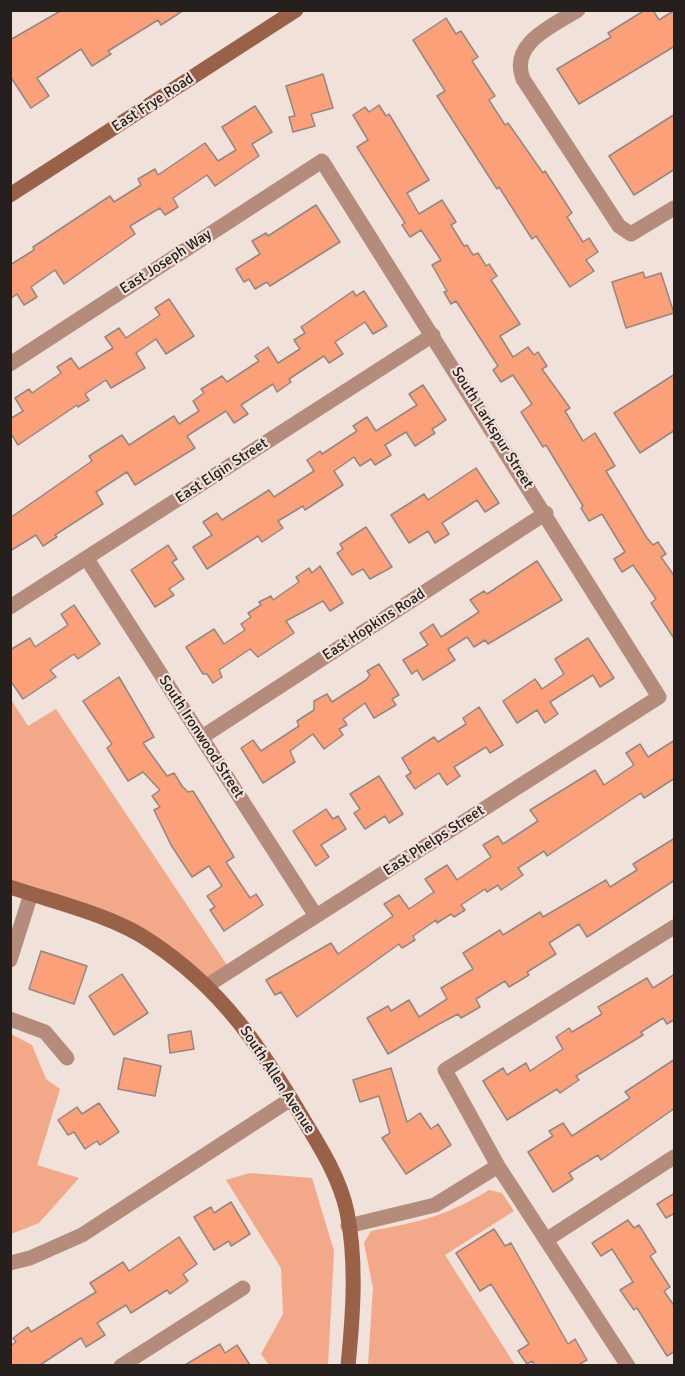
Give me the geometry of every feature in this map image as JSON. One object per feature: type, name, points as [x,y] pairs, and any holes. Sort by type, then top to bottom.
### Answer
[{"type":"street","name":"East Frye Road","points":[[10,195],[296,10]]},
{"type":"street","points":[[578,10],[532,39],[522,52],[518,67],[523,79],[619,226],[631,234],[675,208]]},
{"type":"street","name":"South Larkspur Street","points":[[322,161],[546,513],[659,697]]},
{"type":"street","name":"East Joseph Way","points":[[10,364],[322,161]]},
{"type":"street","name":"East Elgin Street","points":[[10,607],[433,335]]},
{"type":"street","name":"East Hopkins Road","points":[[202,737],[546,513]]},
{"type":"street","name":"South Ironwood Street","points":[[87,559],[316,916]]},
{"type":"street","name":"East Phelps Street","points":[[208,985],[659,697]]},
{"type":"street","name":"South Allen Avenue","points":[[10,887],[107,921],[148,939],[208,985],[247,1031],[330,1163],[347,1210],[353,1271],[348,1365]]},
{"type":"street","points":[[10,960],[31,894]]},
{"type":"street","points":[[628,1365],[498,1166],[445,1070],[675,927]]},
{"type":"street","points":[[10,1019],[45,1032],[68,1058]]},
{"type":"street","points":[[10,1263],[30,1258],[82,1235],[291,1099]]},
{"type":"street","points":[[546,1240],[675,1157]]},
{"type":"street","points":[[348,1226],[435,1205],[498,1166]]},
{"type":"street","points":[[121,1365],[243,1288]]},
{"type":"shaded area","points":[[10,698],[28,726],[56,709],[231,971],[208,985],[148,939],[11,887]]},
{"type":"shaded area","points":[[11,1034],[32,1045],[46,1079],[60,1089],[37,1165],[79,1178],[39,1223],[11,1234]]},
{"type":"shaded area","points":[[250,1173],[312,1178],[334,1251],[328,1365],[269,1365],[261,1354],[283,1314],[281,1268],[226,1180]]},
{"type":"shaded area","points":[[489,1190],[502,1193],[514,1211],[445,1255],[515,1365],[368,1365],[373,1288],[364,1243],[371,1231],[432,1217],[460,1206]]},
{"type":"building","points":[[62,10],[184,10],[161,25],[158,20],[108,51],[111,54],[92,66],[81,49],[37,78],[49,96],[31,108],[10,76],[10,40]]},
{"type":"building","points":[[645,10],[653,10],[659,20],[675,10],[675,46],[579,104],[557,69],[611,37],[608,33]]},
{"type":"building","points":[[446,18],[456,34],[461,31],[478,57],[472,61],[495,96],[489,100],[505,125],[508,123],[543,173],[545,171],[572,213],[567,217],[583,242],[589,238],[598,252],[586,260],[594,271],[570,287],[536,236],[532,239],[499,187],[497,189],[437,96],[445,91],[413,40]]},
{"type":"building","points":[[323,74],[333,108],[311,114],[315,126],[293,132],[289,117],[295,116],[286,86]]},
{"type":"building","points":[[379,105],[386,116],[389,114],[429,180],[407,193],[419,214],[442,200],[456,222],[451,225],[464,246],[467,245],[473,255],[478,253],[486,266],[489,264],[497,276],[491,280],[520,324],[500,336],[513,357],[528,347],[534,355],[538,352],[547,366],[542,369],[570,408],[565,411],[583,441],[595,433],[615,466],[606,471],[647,538],[653,545],[658,542],[666,554],[661,557],[675,577],[675,640],[651,603],[656,599],[633,565],[622,572],[614,559],[625,552],[602,514],[589,521],[581,508],[583,506],[546,445],[543,447],[521,412],[532,404],[513,375],[501,382],[493,370],[498,366],[456,301],[451,304],[444,292],[447,291],[432,265],[441,260],[421,230],[410,237],[402,225],[405,223],[357,147],[368,140],[353,115],[365,107],[369,112]]},
{"type":"building","points":[[255,106],[272,132],[252,144],[259,156],[215,186],[207,175],[173,198],[178,207],[165,215],[160,208],[130,226],[135,234],[64,284],[55,270],[31,287],[37,297],[24,305],[17,294],[10,299],[10,265],[110,196],[114,202],[141,185],[138,179],[155,169],[158,175],[205,143],[218,161],[236,150],[222,127]]},
{"type":"building","points":[[675,114],[675,169],[634,195],[609,156]]},
{"type":"building","points":[[316,205],[340,242],[270,286],[267,282],[255,289],[249,279],[244,282],[236,269],[260,254],[252,241],[266,233],[268,236]]},
{"type":"building","points":[[643,272],[645,278],[661,273],[674,313],[626,328],[612,282]]},
{"type":"building","points":[[353,291],[356,296],[364,291],[387,326],[373,334],[365,322],[335,342],[343,354],[329,363],[324,356],[289,379],[291,382],[277,392],[273,384],[241,405],[248,414],[234,423],[226,411],[187,436],[195,448],[135,485],[127,472],[96,492],[103,504],[55,535],[57,537],[43,546],[36,535],[10,551],[10,518],[92,461],[89,456],[122,435],[129,445],[174,416],[179,424],[199,411],[193,401],[204,393],[201,389],[222,376],[227,382],[259,361],[255,356],[268,347],[278,363],[300,349],[294,340],[305,333],[301,327]]},
{"type":"building","points":[[169,299],[194,336],[166,354],[156,339],[136,353],[145,368],[111,388],[106,380],[85,394],[89,400],[78,407],[77,405],[18,445],[10,432],[10,419],[23,411],[15,398],[29,389],[32,393],[61,373],[57,367],[71,358],[79,369],[113,348],[105,337],[119,328],[126,338],[160,315],[155,308]]},
{"type":"building","points":[[675,374],[675,430],[640,453],[614,413]]},
{"type":"building","points":[[423,385],[446,420],[432,429],[435,433],[415,446],[406,432],[385,445],[391,455],[375,465],[371,459],[360,466],[354,457],[334,471],[343,485],[305,510],[303,506],[278,521],[283,528],[262,542],[258,536],[207,569],[193,547],[212,535],[203,522],[217,513],[222,520],[269,490],[274,497],[314,471],[307,460],[320,451],[322,454],[357,431],[353,426],[367,417],[376,431],[417,405],[409,394]]},
{"type":"building","points":[[476,468],[499,503],[485,512],[477,500],[442,523],[449,534],[435,543],[428,531],[409,543],[391,515],[424,494],[428,500]]},
{"type":"building","points":[[366,527],[392,567],[370,579],[363,569],[352,575],[337,553],[343,549],[340,544]]},
{"type":"building","points":[[168,545],[177,559],[172,562],[184,579],[169,589],[174,595],[155,607],[131,570]]},
{"type":"building","points":[[537,561],[562,600],[488,644],[485,640],[474,647],[467,637],[448,649],[455,660],[423,680],[417,670],[412,674],[403,660],[428,645],[420,633],[433,624],[441,637],[479,612],[470,600],[484,591],[487,594]]},
{"type":"building","points":[[320,566],[343,603],[330,611],[323,601],[286,621],[294,633],[258,657],[250,649],[219,670],[222,677],[213,683],[207,674],[203,674],[186,647],[214,629],[224,644],[245,630],[241,624],[251,617],[248,613],[261,605],[259,602],[271,596],[273,600],[299,582],[296,577],[309,568],[312,573]]},
{"type":"building","points":[[74,605],[100,644],[78,659],[74,654],[50,670],[56,677],[23,699],[10,680],[10,650],[30,638],[35,647],[68,625],[61,614]]},
{"type":"building","points":[[588,638],[614,678],[600,687],[593,675],[550,702],[558,714],[545,723],[537,710],[517,723],[503,701],[535,679],[542,689],[564,674],[555,659]]},
{"type":"building","points":[[379,664],[399,695],[392,699],[396,705],[374,718],[365,703],[343,719],[347,725],[339,729],[343,735],[324,749],[313,734],[290,751],[295,762],[263,783],[241,748],[253,740],[261,751],[299,726],[297,721],[314,710],[314,701],[327,694],[332,702],[366,680],[370,675],[367,671]]},
{"type":"building","points":[[119,677],[154,737],[143,743],[167,776],[174,773],[188,792],[193,791],[234,857],[226,862],[250,898],[256,894],[263,905],[224,931],[210,910],[215,907],[207,896],[222,886],[209,866],[192,877],[171,845],[154,810],[160,807],[152,796],[160,790],[143,772],[128,781],[107,748],[112,744],[83,701]]},
{"type":"building","points":[[479,707],[503,745],[490,753],[486,747],[454,767],[460,776],[447,785],[439,773],[415,789],[406,776],[411,773],[402,758],[434,737],[438,742],[466,724],[463,718]]},
{"type":"building","points":[[675,740],[675,778],[644,798],[641,793],[547,856],[544,851],[518,868],[523,875],[501,890],[498,885],[487,892],[485,889],[461,905],[465,910],[454,917],[451,914],[437,923],[436,920],[413,936],[415,940],[402,948],[399,944],[297,1017],[281,992],[275,995],[266,980],[331,943],[338,954],[393,916],[384,904],[399,895],[409,909],[434,892],[425,879],[447,865],[457,880],[491,857],[483,845],[498,836],[503,844],[538,821],[530,810],[595,770],[604,785],[634,765],[626,753],[640,744],[648,757]]},
{"type":"building","points":[[379,776],[403,814],[389,823],[385,816],[365,829],[354,813],[360,809],[350,794]]},
{"type":"building","points":[[326,809],[333,819],[338,816],[346,829],[321,845],[329,857],[316,866],[293,831]]},
{"type":"building","points":[[675,838],[675,880],[587,937],[579,924],[549,943],[556,954],[527,972],[529,975],[509,987],[505,981],[476,999],[480,1007],[461,1018],[458,1014],[388,1054],[367,1018],[388,1006],[391,1011],[409,1000],[419,1017],[447,999],[441,988],[473,969],[463,953],[500,930],[503,935],[540,912],[543,917],[606,880],[610,887],[637,870],[633,864]]},
{"type":"building","points":[[41,951],[87,966],[74,1004],[29,989]]},
{"type":"building","points":[[122,974],[148,1013],[114,1035],[89,996]]},
{"type":"building","points":[[675,974],[675,1019],[667,1024],[663,1018],[641,1032],[643,1035],[576,1076],[579,1080],[560,1093],[557,1089],[507,1120],[483,1081],[503,1068],[507,1075],[526,1063],[530,1071],[563,1049],[556,1037],[569,1028],[572,1032],[602,1014],[598,1007],[647,978],[653,988]]},
{"type":"building","points":[[191,1031],[194,1049],[170,1053],[168,1035]]},
{"type":"building","points":[[124,1058],[161,1066],[155,1096],[118,1089]]},
{"type":"building","points":[[675,1059],[675,1108],[601,1160],[598,1155],[569,1173],[573,1179],[553,1192],[528,1152],[553,1136],[549,1131],[563,1123],[572,1136],[630,1098],[625,1092]]},
{"type":"building","points":[[391,1068],[407,1122],[420,1113],[431,1129],[438,1124],[451,1145],[406,1174],[382,1138],[390,1133],[379,1096],[360,1102],[353,1080]]},
{"type":"building","points":[[99,1103],[119,1132],[100,1145],[97,1141],[85,1149],[74,1132],[68,1135],[58,1120],[77,1107],[82,1114]]},
{"type":"building","points":[[675,1193],[675,1213],[666,1218],[657,1204]]},
{"type":"building","points":[[231,1202],[250,1234],[231,1246],[229,1241],[214,1250],[194,1217],[211,1207],[214,1213]]},
{"type":"building","points":[[628,1220],[634,1228],[639,1225],[656,1252],[650,1256],[670,1287],[664,1291],[675,1307],[675,1351],[667,1356],[637,1308],[634,1310],[620,1290],[633,1282],[612,1249],[601,1256],[592,1243]]},
{"type":"building","points":[[494,1229],[505,1246],[511,1243],[568,1344],[575,1339],[587,1360],[578,1365],[535,1365],[532,1361],[527,1364],[518,1351],[529,1344],[491,1284],[480,1291],[456,1253]]},
{"type":"building","points":[[179,1237],[197,1264],[183,1274],[188,1281],[170,1294],[167,1290],[131,1313],[126,1305],[97,1323],[105,1335],[86,1347],[81,1338],[40,1365],[10,1365],[10,1346],[16,1342],[13,1338],[28,1327],[31,1332],[96,1292],[90,1283],[123,1262],[129,1271]]},
{"type":"building","points":[[220,1344],[225,1353],[237,1345],[250,1365],[185,1365]]}]
